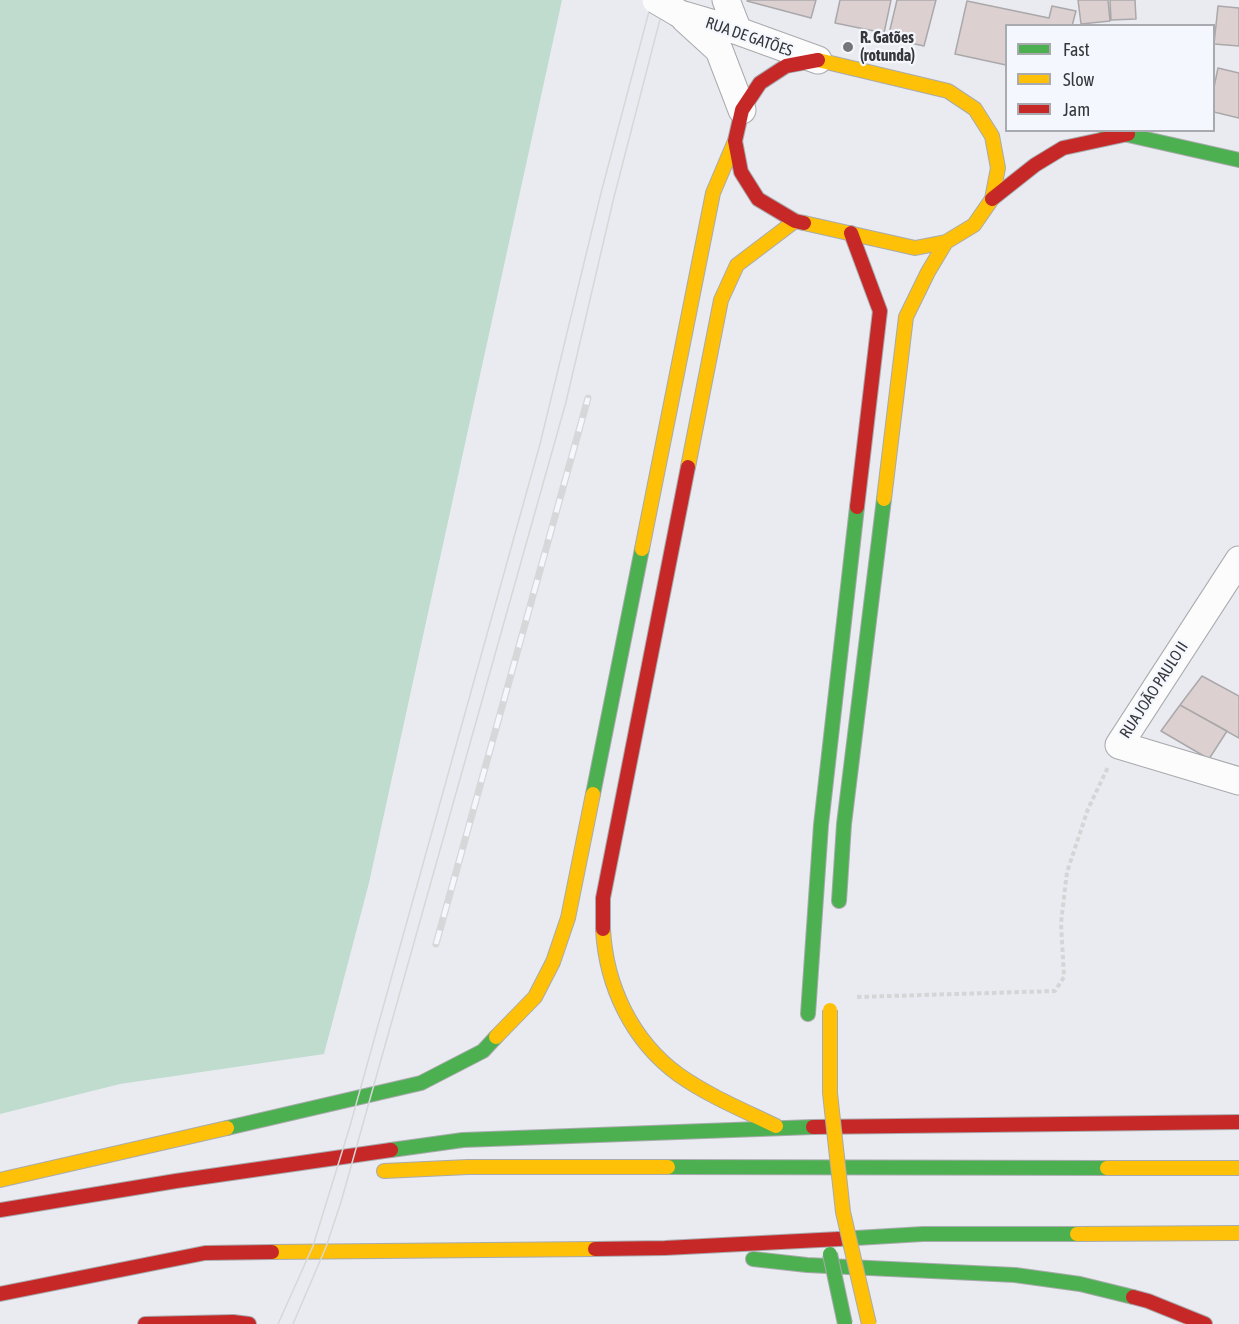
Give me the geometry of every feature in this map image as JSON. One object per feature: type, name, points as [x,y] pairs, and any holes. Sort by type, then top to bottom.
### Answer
[{"type":"main road","points":[[0,1180],[421,1083],[483,1051],[512,1023],[536,997],[553,962],[568,918],[713,193],[735,141],[742,110],[760,83],[786,66],[818,60],[948,91],[975,110],[992,136],[998,168],[992,199]]},
{"type":"main road","points":[[975,110],[995,113]]},
{"type":"main road","points":[[1117,132],[1239,160]]},
{"type":"main road","points":[[735,141],[741,172],[758,199],[795,221],[915,248],[946,242],[974,225],[992,199],[1035,165],[1063,148],[1128,134]]},
{"type":"main road","points":[[778,1127],[698,1087],[666,1065],[645,1043],[623,1012],[611,980],[604,939],[603,898],[721,300],[737,265],[795,221]]},
{"type":"main road","points":[[808,1020],[821,825],[880,311],[851,233]]},
{"type":"main road","points":[[837,915],[844,824],[906,317],[946,242]]},
{"type":"main road","points":[[831,994],[830,1094],[842,1200],[869,1324]]},
{"type":"main road","points":[[811,1118],[818,1183]]},
{"type":"main road","points":[[0,1210],[176,1180],[463,1140],[778,1127],[1239,1122]]},
{"type":"main road","points":[[375,1171],[468,1167],[1239,1168]]},
{"type":"main road","points":[[176,1180],[328,1173]]},
{"type":"main road","points":[[824,1227],[845,1324]]},
{"type":"main road","points":[[0,1294],[205,1253],[665,1248],[923,1234],[1239,1233]]},
{"type":"main road","points":[[665,1248],[807,1265],[1015,1275],[1080,1284],[1148,1302],[1205,1324]]},
{"type":"main road","points":[[145,1324],[233,1322],[249,1324]]},
{"type":"street","name":"RUA DE GATÕES","points":[[656,0],[680,14],[719,50],[742,110]]},
{"type":"street","points":[[726,0],[738,31]]},
{"type":"street","name":"RUA DE GATÕES","points":[[680,14],[738,31],[818,60]]},
{"type":"street","name":"RUA JOÃO PAULO II","points":[[1239,560],[1119,745],[1239,781]]},
{"type":"path","points":[[831,994],[854,997],[1055,991],[1064,978],[1061,923],[1067,872],[1088,809],[1119,745]]},
{"type":"green space","points":[[0,0],[562,0],[369,883],[324,1054],[120,1084],[0,1114]]},
{"type":"building","points":[[748,0],[816,0],[811,18]]},
{"type":"building","points":[[840,0],[891,0],[884,33],[835,23]]},
{"type":"building","points":[[897,0],[936,0],[924,46],[888,38]]},
{"type":"building","points":[[1078,0],[1108,0],[1110,21],[1081,24]]},
{"type":"building","points":[[1110,0],[1135,0],[1136,19],[1111,20]]},
{"type":"building","points":[[967,1],[1049,18],[1052,6],[1076,11],[1073,24],[1005,24],[1005,65],[955,54]]},
{"type":"building","points":[[1218,6],[1239,8],[1239,46],[1215,44]]},
{"type":"building","points":[[1218,68],[1239,73],[1239,118],[1215,112],[1215,82]]},
{"type":"building","points":[[1202,676],[1239,696],[1239,738],[1180,705]]},
{"type":"building","points":[[1180,705],[1227,731],[1209,759],[1161,731]]},
{"type":"tram line","points":[[278,1324],[313,1246],[350,1126],[540,444],[601,193],[652,0]]},
{"type":"tram line","points":[[293,1324],[326,1247],[341,1202],[566,402],[614,197],[665,0]]},
{"type":"railway","points":[[436,944],[588,398]]},
{"type":"traffic: fast","points":[[1115,132],[1239,160]]},
{"type":"traffic: fast","points":[[839,901],[844,824],[884,499]]},
{"type":"traffic: fast","points":[[808,1014],[821,825],[857,507]]},
{"type":"traffic: fast","points":[[593,794],[642,549]]},
{"type":"traffic: fast","points":[[227,1128],[421,1083],[483,1051],[496,1037]]},
{"type":"traffic: fast","points":[[391,1150],[463,1140],[813,1127]]},
{"type":"traffic: fast","points":[[668,1167],[1107,1168]]},
{"type":"traffic: fast","points":[[839,1239],[923,1234],[1077,1234]]},
{"type":"traffic: fast","points":[[830,1254],[845,1324]]},
{"type":"traffic: fast","points":[[753,1259],[807,1265],[1015,1275],[1080,1284],[1133,1297]]},
{"type":"traffic: slow","points":[[804,223],[915,248],[946,242],[974,225],[992,199],[998,168],[992,136],[975,109],[948,91],[818,60]]},
{"type":"traffic: slow","points":[[642,549],[713,193],[735,141]]},
{"type":"traffic: slow","points":[[688,467],[721,300],[737,265],[795,221]]},
{"type":"traffic: slow","points":[[884,499],[906,317],[946,242]]},
{"type":"traffic: slow","points":[[496,1037],[535,997],[553,962],[568,918],[593,794]]},
{"type":"traffic: slow","points":[[603,929],[605,950],[616,991],[624,1011],[648,1046],[662,1061],[690,1083],[776,1126]]},
{"type":"traffic: slow","points":[[830,1010],[830,1093],[843,1212],[869,1324]]},
{"type":"traffic: slow","points":[[0,1180],[227,1128]]},
{"type":"traffic: slow","points":[[384,1171],[468,1167],[668,1167]]},
{"type":"traffic: slow","points":[[1107,1168],[1239,1168]]},
{"type":"traffic: slow","points":[[1077,1234],[1239,1233]]},
{"type":"traffic: slow","points":[[272,1252],[595,1249]]},
{"type":"traffic: jam","points":[[804,223],[795,221],[758,199],[741,172],[735,141],[742,110],[760,83],[786,66],[818,60]]},
{"type":"traffic: jam","points":[[992,199],[1035,165],[1063,148],[1128,134]]},
{"type":"traffic: jam","points":[[851,233],[880,311],[857,507]]},
{"type":"traffic: jam","points":[[603,929],[603,898],[688,467]]},
{"type":"traffic: jam","points":[[813,1127],[1239,1122]]},
{"type":"traffic: jam","points":[[0,1210],[176,1181],[391,1150]]},
{"type":"traffic: jam","points":[[595,1249],[665,1248],[839,1239]]},
{"type":"traffic: jam","points":[[0,1294],[205,1253],[272,1252]]},
{"type":"traffic: jam","points":[[1133,1297],[1205,1324]]},
{"type":"traffic: jam","points":[[145,1324],[233,1322],[249,1324]]},
{"type":"place","name":"R. Gatões (rotunda)","points":[[848,47]]}]
